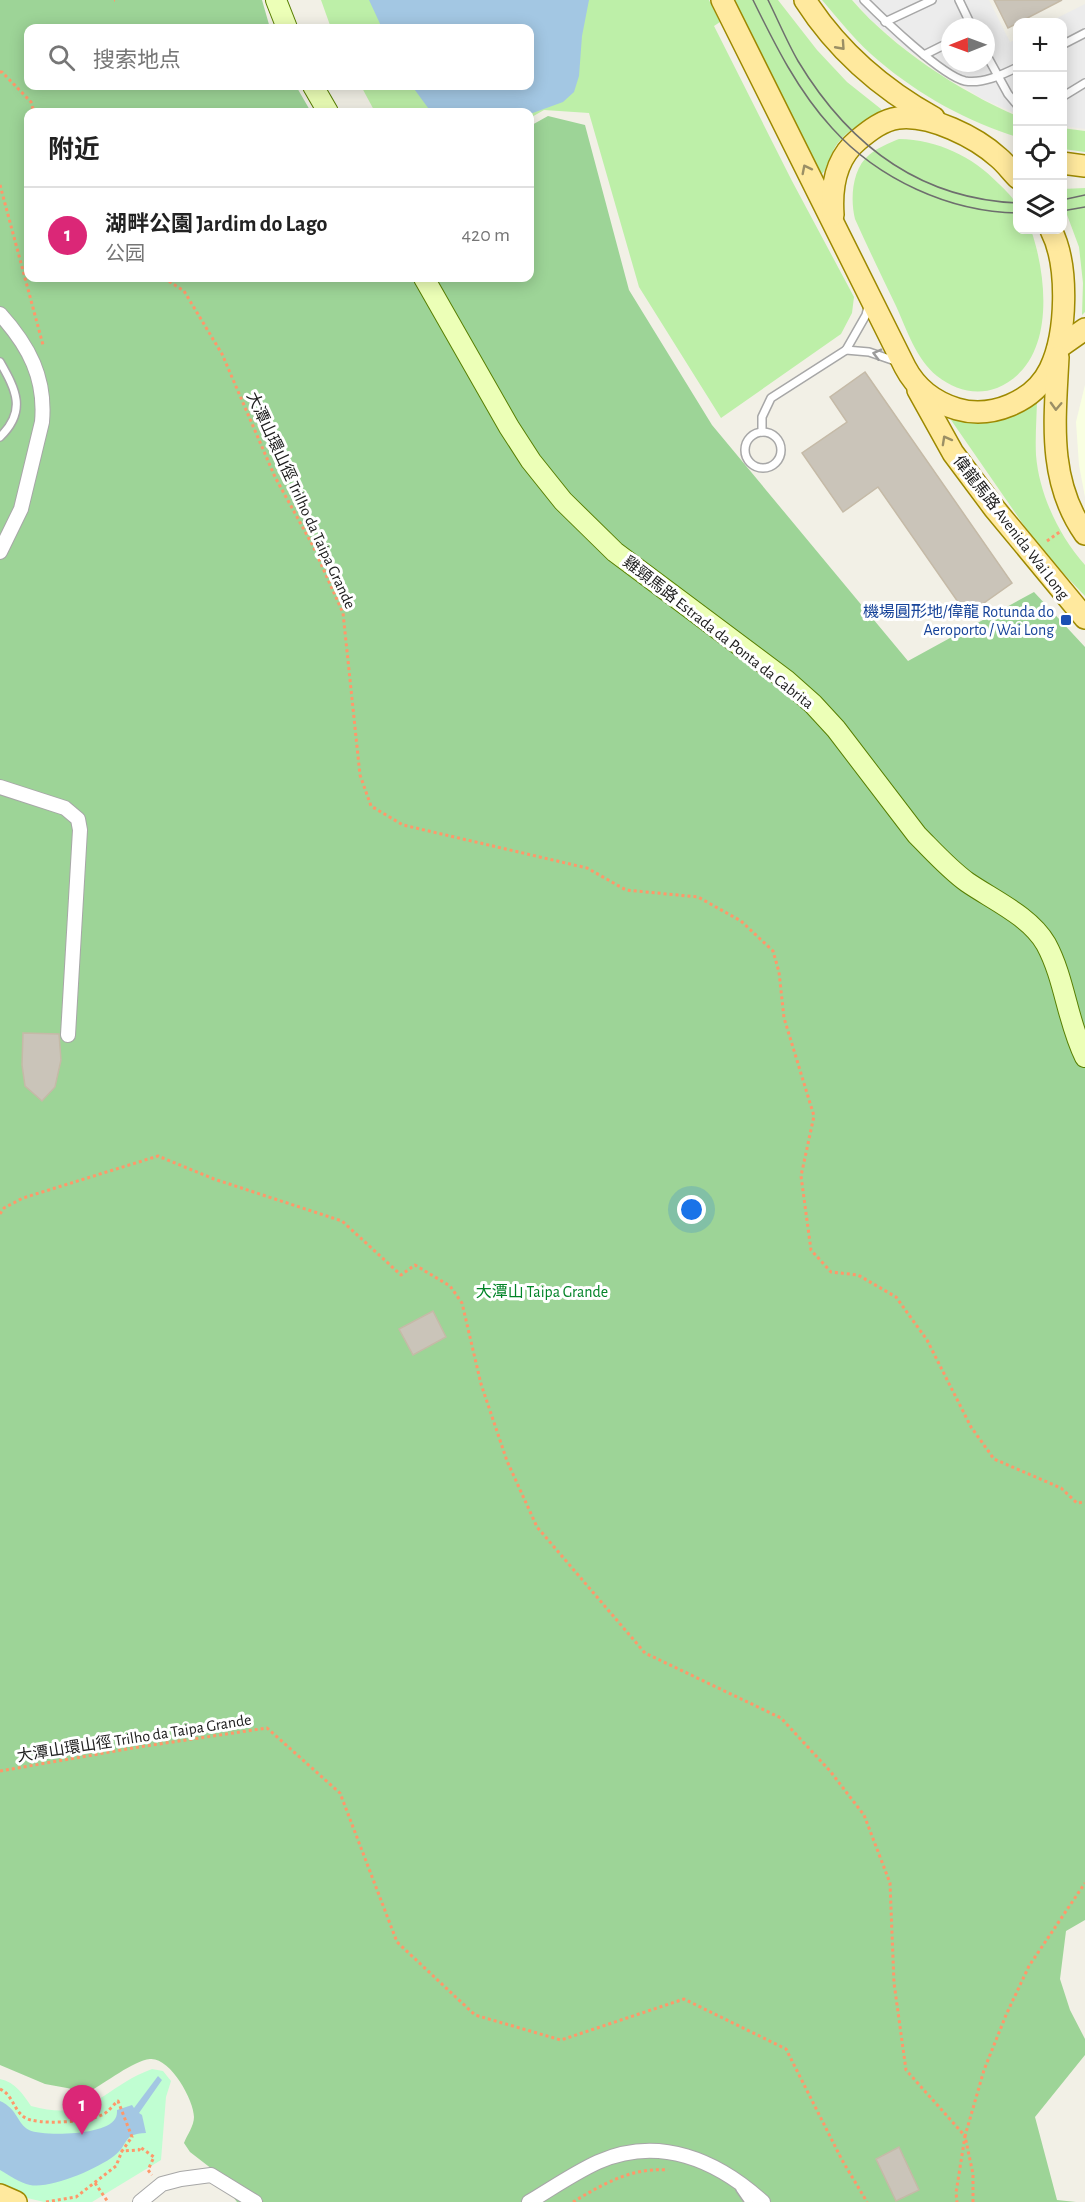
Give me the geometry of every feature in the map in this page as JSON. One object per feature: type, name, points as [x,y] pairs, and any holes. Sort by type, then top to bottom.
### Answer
[{"type":"main road","points":[[722,0],[906,369],[922,391],[943,405],[966,412],[991,412],[1014,404],[1034,390],[1049,371],[1058,348],[1085,329]]},
{"type":"main road","points":[[805,0],[817,19],[845,52],[879,82],[909,104],[975,140],[999,157],[1013,173]]},
{"type":"main road","points":[[833,221],[831,194],[838,168],[852,145],[873,128],[898,118],[920,119],[951,128]]},
{"type":"main road","points":[[975,140],[1013,152]]},
{"type":"main road","points":[[1067,164],[1085,166]]},
{"type":"main road","points":[[1052,234],[1061,264],[1063,294],[1054,438],[1058,474],[1081,529]]},
{"type":"main road","name":"偉龍馬路 Avenida Wai Long","points":[[906,369],[953,453],[994,508],[1085,618]]},
{"type":"main road","points":[[0,2195],[16,2202]]},
{"type":"street","points":[[276,0],[285,24]]},
{"type":"street","points":[[315,90],[326,108]]},
{"type":"street","name":"雞頸馬路 Estrada da Ponta da Cabrita","points":[[426,282],[509,427],[531,461],[563,501],[615,552],[786,680],[813,704],[836,729],[917,835],[966,881],[1035,930],[1046,943],[1054,961],[1075,1036],[1085,1056]]},
{"type":"street","points":[[0,314],[25,344],[38,372],[44,407],[21,509],[0,552]]},
{"type":"street","points":[[0,787],[65,808],[78,819],[80,830],[68,1035]]},
{"type":"street","points":[[529,2202],[597,2163],[616,2156],[669,2151],[700,2160],[733,2178],[763,2202]]},
{"type":"street","points":[[140,2202],[162,2184],[211,2175],[255,2202]]},
{"type":"lane","points":[[864,0],[885,22],[924,55],[957,78],[966,81],[998,77],[1013,69]]},
{"type":"lane","points":[[885,22],[932,0]]},
{"type":"lane","points":[[959,0],[968,18]]},
{"type":"lane","points":[[1067,42],[1085,33]]},
{"type":"lane","points":[[924,55],[941,46]]},
{"type":"lane","points":[[995,71],[1013,100]]},
{"type":"lane","points":[[1067,95],[1085,83]]},
{"type":"lane","points":[[762,432],[762,417],[771,398],[846,350],[866,315],[870,296]]},
{"type":"lane","points":[[846,350],[869,352],[890,358],[906,369]]},
{"type":"lane","points":[[0,362],[17,399],[12,422],[0,436]]},
{"type":"lane","points":[[762,432],[774,435],[781,445],[780,457],[772,466],[766,468],[755,466],[747,458],[745,452],[747,441],[762,432]]},
{"type":"lane","points":[[733,2178],[749,2202]]},
{"type":"path","points":[[0,72],[31,102],[33,108]]},
{"type":"path","points":[[0,185],[24,274]]},
{"type":"path","points":[[26,282],[45,352]]},
{"type":"path","name":"大潭山環山徑 Trilho da Taipa Grande","points":[[170,282],[184,291],[222,354],[275,477],[313,546],[343,613],[360,775],[371,806],[403,825],[587,868],[626,890],[698,897],[741,921],[773,951],[779,972],[784,1018],[814,1116],[801,1176],[811,1250],[831,1272],[858,1275],[896,1297],[927,1340],[971,1427],[994,1459],[1060,1488],[1077,1503],[1085,1502]]},
{"type":"path","points":[[1031,553],[1053,536],[1081,529]]},
{"type":"path","points":[[0,1214],[4,1208],[22,1198],[158,1156],[214,1179],[342,1221],[401,1275],[414,1265],[450,1286],[462,1303],[481,1384],[507,1461],[537,1527],[645,1653],[781,1718],[830,1771],[864,1815],[890,1883],[894,1983],[906,2070],[965,2136],[974,2174],[973,2202]]},
{"type":"path","name":"大潭山環山徑 Trilho da Taipa Grande","points":[[0,1771],[267,1728],[340,1794],[397,1942],[474,2016],[561,2040],[684,1999],[786,2049],[842,2160],[867,2202]]},
{"type":"path","points":[[957,2202],[956,2193],[965,2136],[984,2070],[1006,2015],[1029,1966],[1085,1882]]},
{"type":"path","points":[[0,2089],[10,2096],[20,2113],[31,2121],[92,2119],[104,2114],[118,2101],[132,2137],[122,2151],[116,2166],[73,2200],[46,2202]]},
{"type":"path","points":[[122,2151],[139,2150],[140,2147],[154,2157],[148,2170],[153,2176]]},
{"type":"path","points":[[573,2202],[598,2186],[629,2174],[657,2169],[674,2170]]},
{"type":"path","points":[[95,2182],[108,2202]]},
{"type":"shaded area","points":[[854,0],[989,0],[1010,42],[1013,41],[1013,112],[981,98],[907,50],[870,19]]},
{"type":"shaded area","points":[[1085,4],[1085,129],[1067,127],[1067,18],[1057,18]]},
{"type":"shaded area","points":[[1085,385],[1085,497],[1079,465],[1076,422]]},
{"type":"green space","name":"大潭山 Taipa Grande","points":[[0,0],[262,0],[269,24],[24,24],[24,90],[298,90],[309,108],[24,108],[24,282],[534,282],[534,124],[548,116],[585,125],[629,290],[712,425],[908,661],[1034,592],[1085,647],[1085,1920],[1066,1931],[1060,1979],[1070,2010],[1085,2039],[1085,2055],[1035,2117],[1057,2200],[1076,2202],[237,2202],[212,2169],[190,2152],[184,2143],[194,2117],[190,2100],[173,2072],[158,2060],[150,2059],[136,2064],[89,2092],[45,2084],[0,2065]]},
{"type":"green space","points":[[321,0],[709,0],[720,22],[714,26],[792,181],[854,297],[852,313],[841,334],[721,418],[639,287],[589,113],[544,110],[534,116],[534,108],[373,108],[363,90],[534,90],[534,24],[330,24]]},
{"type":"green space","points":[[734,0],[778,0],[817,50],[847,82],[881,109],[882,112],[855,127],[838,142],[822,174],[820,173]]},
{"type":"green space","points":[[822,0],[852,0],[887,35],[928,67],[1013,114],[1013,136],[980,124],[927,96],[879,61],[849,32]]},
{"type":"green space","points":[[1067,129],[1085,131],[1085,152],[1067,150]]},
{"type":"green space","points":[[899,139],[913,140],[941,146],[966,158],[989,174],[1013,199],[1013,234],[1032,234],[1041,272],[1043,295],[1043,318],[1038,340],[1030,360],[1016,376],[997,388],[981,391],[966,390],[944,381],[923,361],[913,344],[855,219],[853,194],[859,168],[872,152]]},
{"type":"green space","points":[[1085,188],[1085,312],[1082,315],[1083,283],[1079,247],[1067,215],[1067,189]]},
{"type":"green space","points":[[1037,395],[1036,455],[1041,485],[1059,528],[1085,565],[1085,596],[1041,550],[951,420],[978,421],[997,418]]},
{"type":"green space","points":[[152,2069],[163,2071],[171,2081],[166,2097],[161,2160],[92,2202],[44,2202],[23,2197],[0,2187],[0,2079],[14,2086],[31,2106],[69,2110],[84,2107],[135,2076]]},
{"type":"water","points":[[369,0],[589,0],[582,36],[579,76],[574,92],[563,102],[534,113],[534,108],[428,108],[415,90],[534,90],[534,24],[380,24]]},
{"type":"water","points":[[158,2076],[162,2080],[139,2113],[142,2115],[146,2133],[133,2135],[119,2152],[106,2161],[74,2177],[39,2185],[22,2183],[0,2170],[0,2101],[14,2112],[29,2130],[60,2134],[88,2131],[109,2124],[116,2118],[117,2110],[132,2105],[134,2108]]},
{"type":"building","points":[[994,0],[1062,0],[1027,18],[1013,18],[1013,25],[1008,28]]},
{"type":"building","points":[[865,372],[1012,583],[967,615],[878,487],[843,512],[802,453],[847,422],[830,397]]},
{"type":"building","points":[[23,1033],[59,1034],[61,1060],[55,1087],[42,1101],[25,1086],[22,1065]]},
{"type":"building","points":[[433,1311],[446,1337],[413,1355],[399,1329]]},
{"type":"building","points":[[899,2147],[919,2190],[896,2201],[876,2159]]},
{"type":"tram line","points":[[753,0],[779,51],[808,99],[850,146],[871,163],[916,189],[966,206],[1013,213]]},
{"type":"tram line","points":[[768,0],[794,54],[818,91],[863,141],[890,162],[918,178],[949,191],[982,199],[1013,202]]},
{"type":"tram line","points":[[1067,199],[1085,195]]},
{"type":"tram line","points":[[1067,210],[1085,207]]},
{"type":"place","name":"機場圓形地/偉龍 Rotunda do Aeroporto / Wai Long","points":[[1066,620]]},
{"type":"place","name":"湖畔公園 Jardim do Lago","points":[[82,2135]]}]
